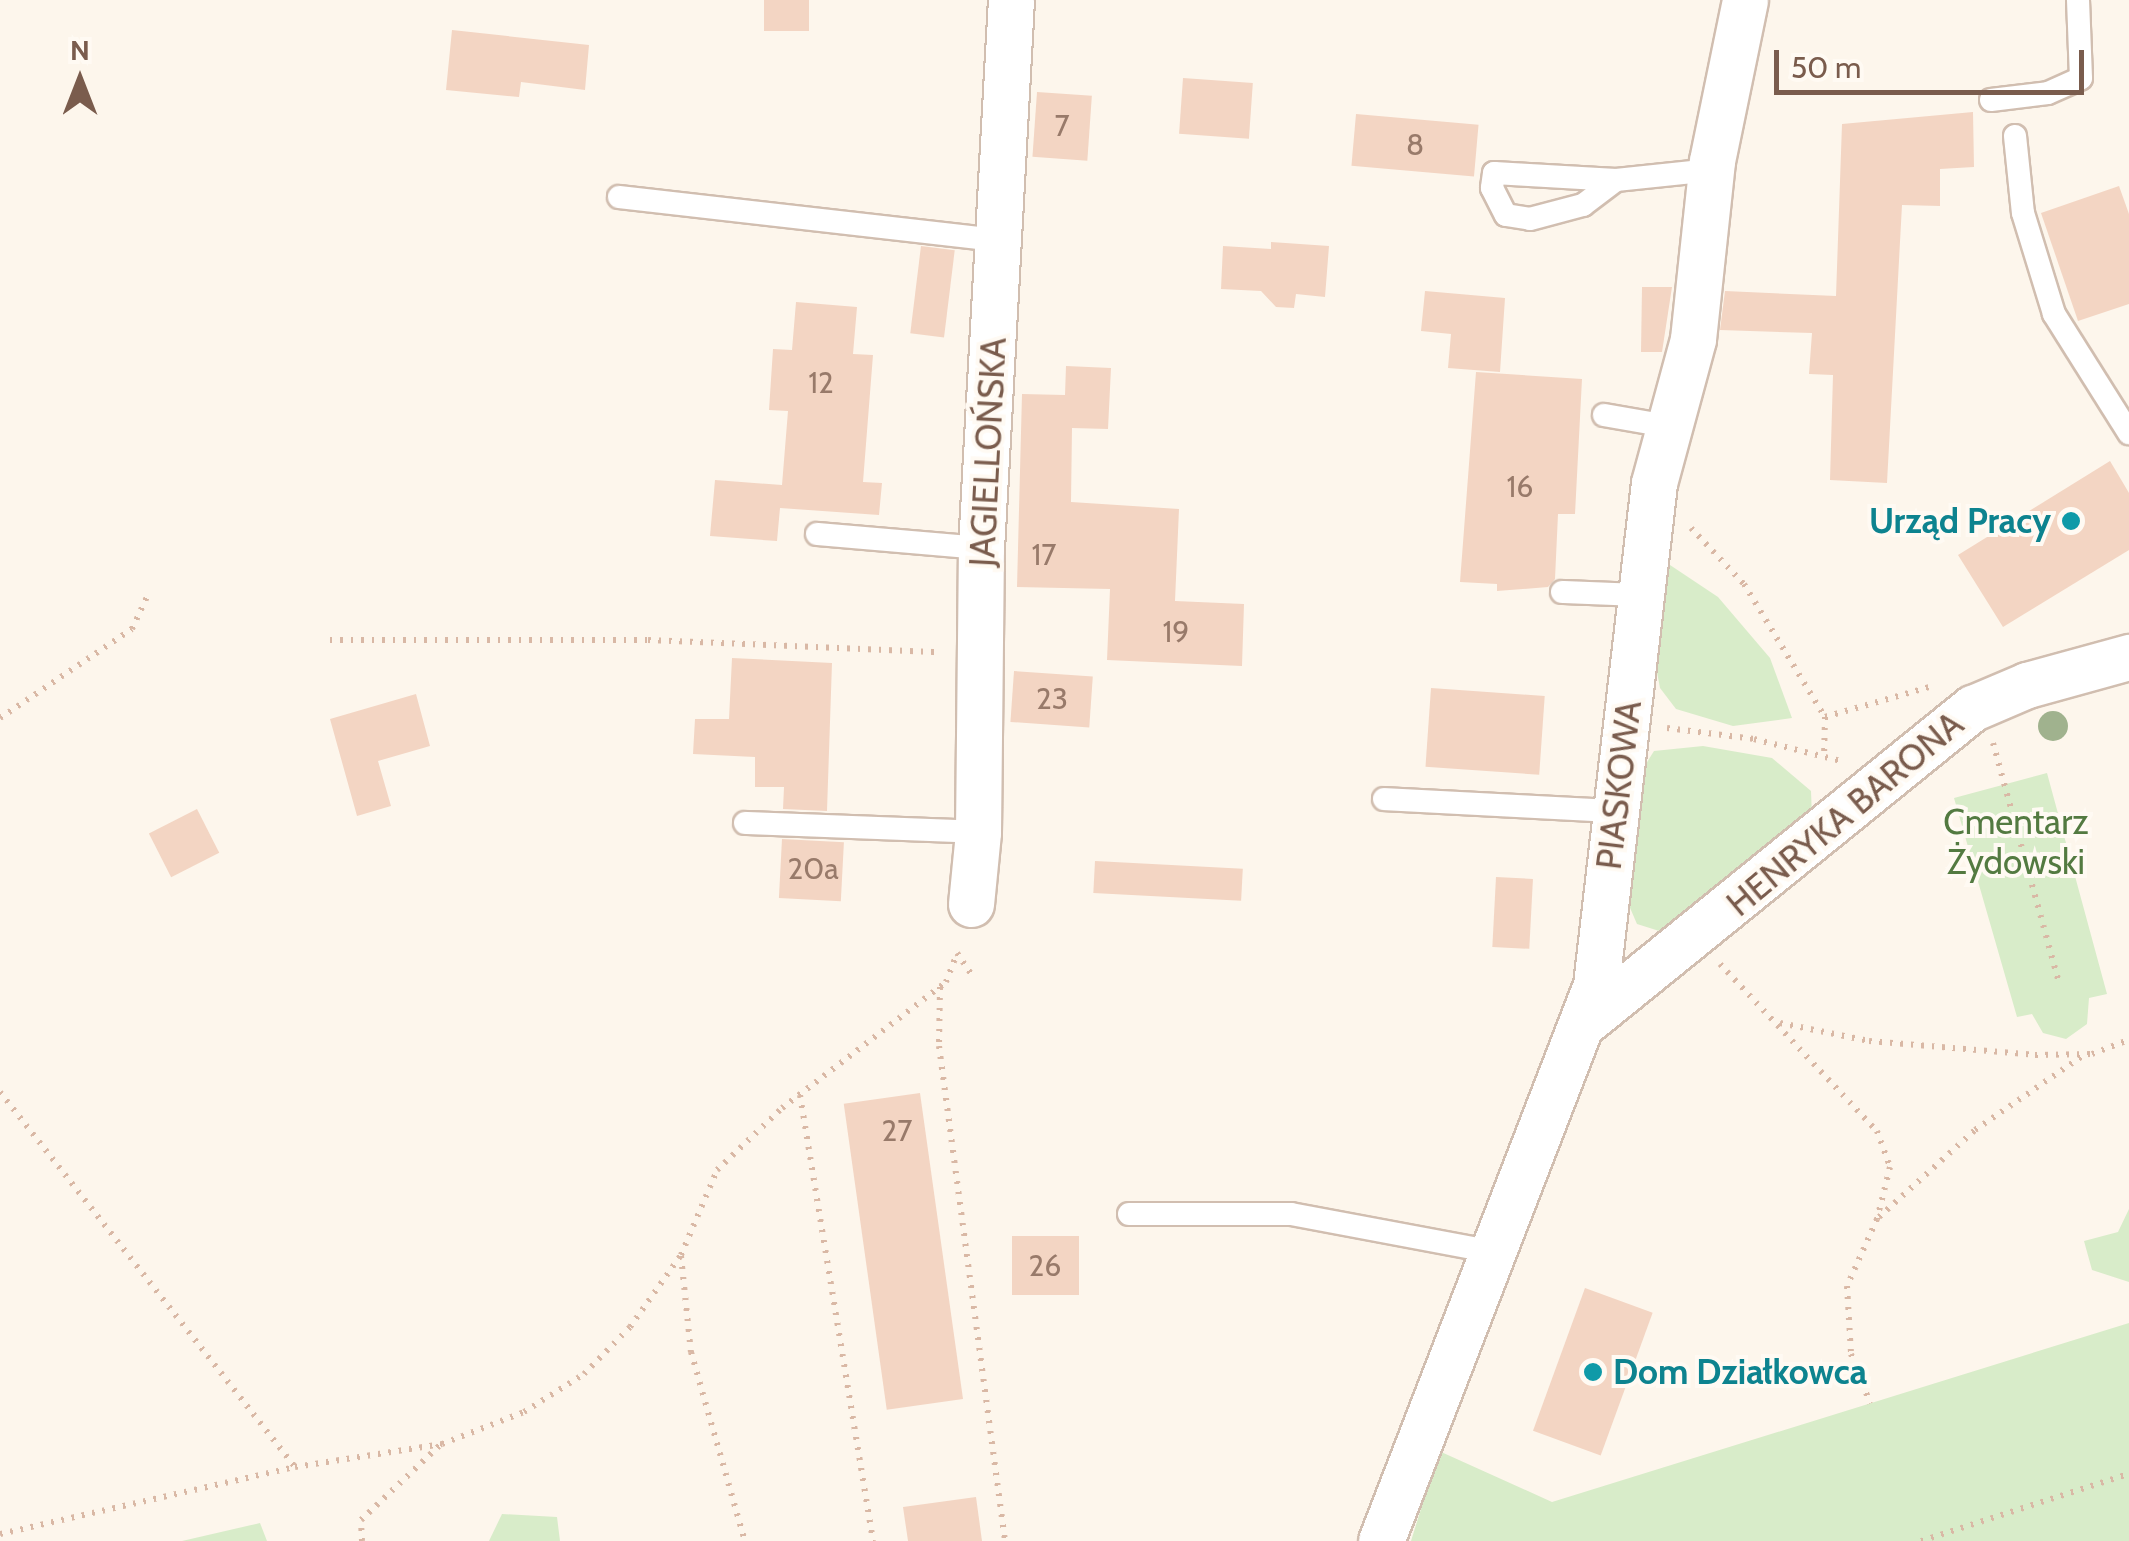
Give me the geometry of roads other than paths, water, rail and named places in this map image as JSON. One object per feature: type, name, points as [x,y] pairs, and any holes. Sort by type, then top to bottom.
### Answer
[{"type":"street","name":"JAGIELLOŃSKA","points":[[971,904],[978,832],[982,548],[1011,0]]},
{"type":"street","name":"PIASKOWA","points":[[1381,1541],[1586,1020],[1616,812],[1652,506],[1667,426],[1693,339],[1711,170],[1745,0]]},
{"type":"street","name":"HENRYKA BARONA","points":[[1586,1020],[1694,938],[1891,772],[1982,704],[2129,656]]},
{"type":"lane","points":[[1991,100],[2048,93],[2081,78],[2078,0]]},
{"type":"lane","points":[[2015,136],[2023,213],[2054,314],[2129,433]]},
{"type":"lane","points":[[1616,180],[1582,205],[1530,220],[1506,214],[1492,188],[1494,173],[1616,180],[1711,170]]},
{"type":"lane","points":[[619,197],[999,240]]},
{"type":"lane","points":[[1604,415],[1667,426]]},
{"type":"lane","points":[[817,534],[982,548]]},
{"type":"lane","points":[[1562,592],[1641,595]]},
{"type":"lane","points":[[1384,799],[1616,812]]},
{"type":"lane","points":[[745,823],[978,832]]},
{"type":"lane","points":[[1130,1214],[1290,1214],[1494,1252]]},
{"type":"place","name":"Urząd Pracy","points":[[2071,521]]},
{"type":"place","name":"Dom Działkowca","points":[[1593,1372]]},
{"type":"park label","name":"Cmentarz Żydowski","points":[[2016,842]]}]
